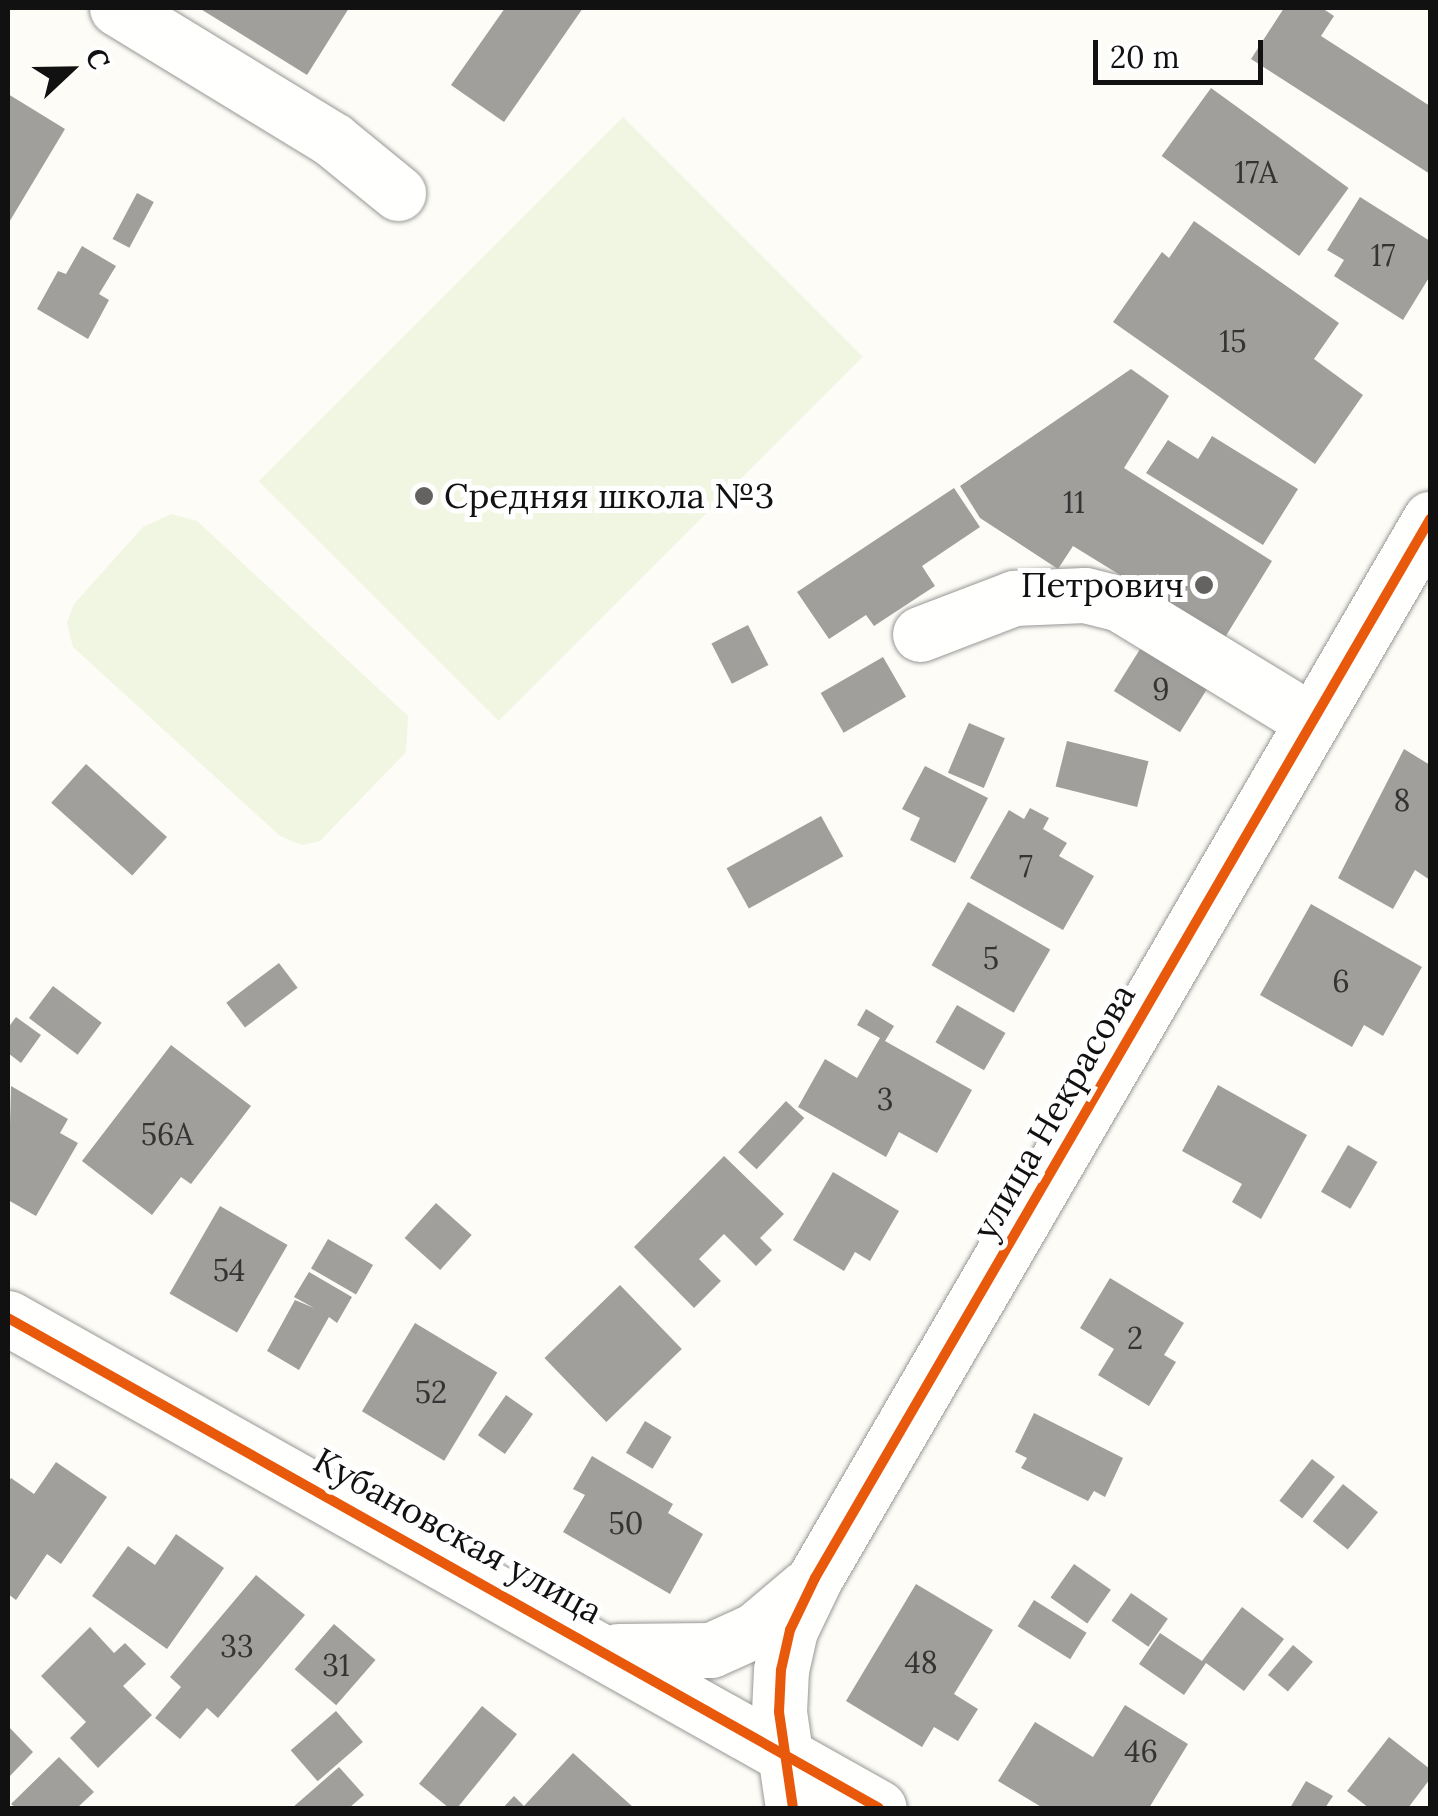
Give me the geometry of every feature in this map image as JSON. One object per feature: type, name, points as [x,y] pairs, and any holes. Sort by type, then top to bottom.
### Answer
[{"type":"street","points":[[117,8],[333,140],[398,193]]},
{"type":"street","name":"улица Некрасова","points":[[793,1808],[784,1750],[780,1670],[790,1630],[816,1578],[1430,519]]},
{"type":"street","points":[[920,634],[1014,598],[1085,595],[1120,604],[1312,721]]},
{"type":"street","name":"Кубановская улица","points":[[8,1318],[608,1651],[880,1808]]},
{"type":"street","points":[[608,1651],[686,1654],[734,1642],[816,1578]]},
{"type":"green space","points":[[623,117],[863,357],[499,721],[259,481]]},
{"type":"green space","points":[[171,514],[197,521],[408,716],[406,752],[320,841],[302,845],[280,836],[73,647],[67,623],[74,604],[143,527]]},
{"type":"building","points":[[199,8],[349,8],[307,75]]},
{"type":"building","points":[[505,8],[583,8],[504,122],[451,85]]},
{"type":"building","points":[[1284,8],[1322,8],[1334,16],[1321,36],[1430,106],[1430,174],[1251,59]]},
{"type":"building","points":[[1211,88],[1349,188],[1299,256],[1162,156]]},
{"type":"building","points":[[8,94],[65,129],[8,224]]},
{"type":"building","points":[[137,193],[154,202],[129,248],[113,239]]},
{"type":"building","points":[[1360,197],[1430,241],[1430,276],[1403,320],[1334,276],[1344,260],[1327,250]]},
{"type":"building","points":[[1194,221],[1339,323],[1314,359],[1363,395],[1315,464],[1113,322],[1162,252],[1169,258]]},
{"type":"building","points":[[82,246],[116,266],[99,294],[109,300],[88,339],[37,309],[58,271],[66,274]]},
{"type":"building","points":[[1131,369],[1169,396],[1124,468],[1272,561],[1224,639],[1073,546],[1058,569],[980,518],[960,486]]},
{"type":"building","points":[[1212,436],[1298,489],[1263,545],[1146,473],[1168,440],[1198,459]]},
{"type":"building","points":[[954,488],[980,527],[922,566],[935,586],[874,626],[866,615],[829,639],[797,592]]},
{"type":"building","points":[[748,625],[768,665],[732,684],[711,644]]},
{"type":"building","points":[[1142,646],[1208,687],[1180,732],[1114,691]]},
{"type":"building","points":[[883,657],[906,697],[844,733],[821,693]]},
{"type":"building","points":[[969,723],[1005,738],[984,788],[948,773]]},
{"type":"building","points":[[1067,741],[1149,761],[1137,807],[1056,787]]},
{"type":"building","points":[[1404,749],[1430,765],[1430,880],[1415,870],[1393,909],[1338,878]]},
{"type":"building","points":[[86,764],[167,837],[132,876],[51,803]]},
{"type":"building","points":[[925,766],[988,798],[955,863],[910,840],[920,818],[902,809]]},
{"type":"building","points":[[1030,808],[1049,818],[1043,829],[1067,843],[1059,856],[1094,876],[1063,930],[970,878],[1009,810],[1024,819]]},
{"type":"building","points":[[821,816],[843,856],[749,909],[727,868]]},
{"type":"building","points":[[968,902],[1050,950],[1014,1013],[932,965]]},
{"type":"building","points":[[1311,904],[1422,967],[1383,1036],[1364,1025],[1352,1047],[1260,995]]},
{"type":"building","points":[[279,963],[298,988],[245,1027],[226,1003]]},
{"type":"building","points":[[53,986],[102,1023],[78,1055],[29,1018]]},
{"type":"building","points":[[957,1005],[1005,1033],[984,1070],[936,1042]]},
{"type":"building","points":[[866,1009],[894,1026],[885,1041],[972,1090],[937,1153],[899,1132],[886,1157],[798,1107],[825,1059],[857,1078],[880,1038],[857,1025]]},
{"type":"building","points":[[16,1017],[41,1035],[21,1063],[8,1053],[8,1028]]},
{"type":"building","points":[[171,1045],[251,1106],[191,1184],[181,1177],[152,1215],[82,1161]]},
{"type":"building","points":[[1218,1085],[1307,1135],[1261,1219],[1232,1202],[1242,1184],[1182,1151]]},
{"type":"building","points":[[11,1086],[68,1119],[60,1133],[78,1143],[36,1216],[8,1200]]},
{"type":"building","points":[[786,1101],[804,1118],[757,1169],[738,1152]]},
{"type":"building","points":[[1348,1145],[1377,1162],[1350,1209],[1321,1192]]},
{"type":"building","points":[[724,1156],[784,1214],[760,1238],[772,1250],[756,1266],[724,1234],[699,1259],[721,1281],[694,1308],[634,1247]]},
{"type":"building","points":[[833,1172],[899,1211],[870,1261],[855,1252],[844,1271],[793,1240]]},
{"type":"building","points":[[436,1203],[472,1235],[440,1270],[405,1238]]},
{"type":"building","points":[[220,1206],[288,1245],[237,1332],[170,1293]]},
{"type":"building","points":[[328,1239],[373,1265],[356,1294],[311,1268]]},
{"type":"building","points":[[309,1272],[352,1297],[337,1323],[329,1317],[299,1370],[267,1351],[295,1300],[314,1308],[294,1297]]},
{"type":"building","points":[[1110,1278],[1184,1323],[1164,1355],[1176,1362],[1149,1406],[1098,1375],[1114,1349],[1080,1328]]},
{"type":"building","points":[[620,1285],[682,1349],[606,1422],[544,1358]]},
{"type":"building","points":[[415,1323],[497,1372],[444,1461],[362,1411]]},
{"type":"building","points":[[506,1395],[533,1414],[505,1454],[478,1435]]},
{"type":"building","points":[[1034,1413],[1123,1458],[1105,1497],[1094,1491],[1088,1501],[1021,1468],[1027,1458],[1015,1452]]},
{"type":"building","points":[[645,1421],[672,1437],[653,1469],[626,1453]]},
{"type":"building","points":[[592,1456],[673,1504],[668,1513],[703,1534],[670,1594],[563,1532],[585,1495],[573,1489]]},
{"type":"building","points":[[1312,1459],[1335,1477],[1302,1519],[1279,1501]]},
{"type":"building","points":[[56,1462],[107,1497],[61,1564],[47,1554],[16,1600],[8,1594],[8,1483],[11,1478],[34,1494]]},
{"type":"building","points":[[1343,1484],[1378,1512],[1348,1550],[1313,1521]]},
{"type":"building","points":[[176,1534],[224,1568],[167,1649],[92,1596],[128,1546],[155,1565]]},
{"type":"building","points":[[1074,1564],[1111,1590],[1087,1623],[1050,1598]]},
{"type":"building","points":[[256,1575],[305,1615],[218,1718],[207,1708],[180,1739],[155,1718],[181,1687],[170,1677]]},
{"type":"building","points":[[916,1584],[993,1630],[954,1694],[978,1709],[958,1741],[934,1727],[922,1747],[846,1701]]},
{"type":"building","points":[[1131,1593],[1168,1619],[1148,1647],[1111,1621]]},
{"type":"building","points":[[1034,1600],[1087,1633],[1070,1659],[1018,1626]]},
{"type":"building","points":[[1242,1607],[1284,1639],[1244,1691],[1206,1663],[1184,1695],[1139,1664],[1160,1633],[1202,1661]]},
{"type":"building","points":[[334,1624],[376,1660],[336,1705],[295,1669]]},
{"type":"building","points":[[90,1627],[114,1653],[125,1643],[146,1664],[123,1686],[152,1715],[98,1768],[70,1738],[86,1722],[41,1676]]},
{"type":"building","points":[[1293,1645],[1313,1662],[1288,1692],[1268,1675]]},
{"type":"building","points":[[1125,1705],[1188,1744],[1149,1808],[1043,1808],[998,1781],[1035,1722],[1093,1757]]},
{"type":"building","points":[[482,1706],[517,1734],[457,1808],[449,1808],[419,1784]]},
{"type":"building","points":[[336,1711],[363,1742],[318,1781],[291,1750]]},
{"type":"building","points":[[8,1726],[33,1752],[8,1778]]},
{"type":"building","points":[[1389,1737],[1430,1769],[1430,1779],[1408,1808],[1369,1808],[1347,1791]]},
{"type":"building","points":[[573,1753],[634,1808],[503,1808],[514,1796],[524,1806]]},
{"type":"building","points":[[59,1757],[94,1792],[77,1808],[16,1808],[11,1804]]},
{"type":"building","points":[[339,1767],[364,1795],[349,1808],[292,1808]]},
{"type":"building","points":[[1306,1781],[1333,1796],[1325,1808],[1290,1808]]},
{"type":"cycle path","points":[[793,1808],[779,1712],[781,1670],[790,1630],[815,1578],[1430,519]]},
{"type":"cycle path","points":[[8,1318],[879,1808]]},
{"type":"place","name":"Средняя школа №3","points":[[424,496]]},
{"type":"place","name":"Петрович","points":[[1204,585]]}]
